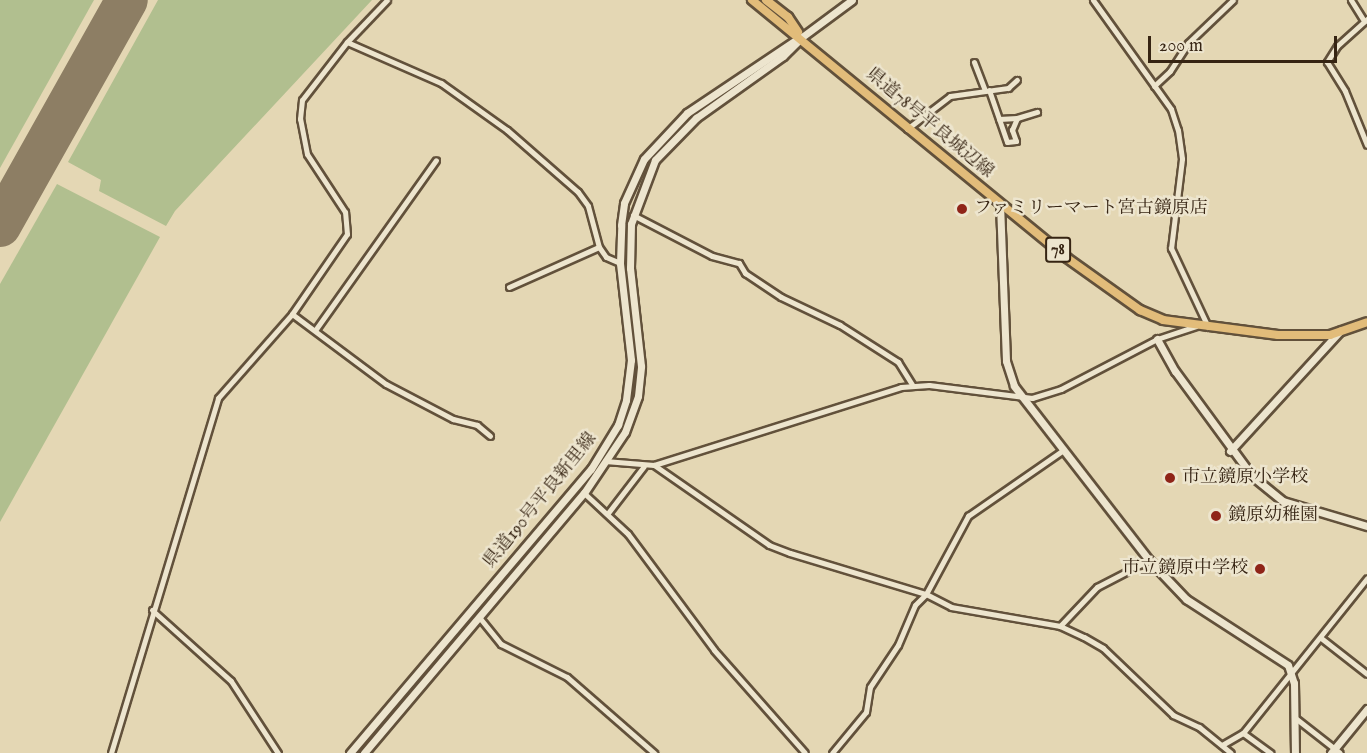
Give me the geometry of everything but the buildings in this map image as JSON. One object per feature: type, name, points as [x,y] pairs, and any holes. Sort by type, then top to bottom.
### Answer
[{"type":"main road","name":"県道78号平良城辺線","points":[[752,0],[802,37],[907,129],[1000,204],[1140,310],[1163,320],[1278,335],[1341,331],[1367,322]]},
{"type":"main road","name":"県道78号平良城辺線","points":[[766,0],[788,17],[802,37]]},
{"type":"main road","points":[[802,37],[852,0]]},
{"type":"main road","name":"県道190号平良新里線","points":[[364,753],[584,493],[608,462],[634,409],[640,375],[629,253],[633,215],[647,174],[667,144],[696,118],[783,56],[802,37]]},
{"type":"main road","name":"県道190号平良新里線","points":[[350,753],[598,459],[618,425],[629,380],[630,344],[620,263],[624,203],[632,182],[656,142],[709,96],[802,37]]},
{"type":"main road","points":[[1000,204],[1006,361],[1022,398],[1149,560],[1186,599],[1288,665],[1292,672],[1295,753]]},
{"type":"main road","points":[[1230,451],[1341,331]]},
{"type":"main road","points":[[1157,339],[1230,451],[1252,476],[1282,501],[1367,526]]},
{"type":"main road","points":[[1335,752],[1367,709]]},
{"type":"street","points":[[111,753],[152,610],[218,399],[292,314],[347,234],[345,212],[307,154],[300,119],[302,100],[347,42],[387,0]]},
{"type":"street","points":[[1092,0],[1171,109],[1182,159],[1171,249],[1208,327]]},
{"type":"street","points":[[1154,86],[1170,71],[1188,43],[1233,0]]},
{"type":"street","points":[[1351,0],[1366,20],[1332,52],[1327,62],[1345,91],[1367,145]]},
{"type":"street","points":[[347,42],[441,84],[507,130],[578,192],[588,206],[599,247],[606,257],[620,263]]},
{"type":"street","points":[[974,62],[1007,142],[1012,144],[1016,141],[1012,130],[1017,118]]},
{"type":"street","points":[[907,129],[950,96],[1008,88],[1017,80]]},
{"type":"street","points":[[999,119],[1017,118],[1037,112]]},
{"type":"street","points":[[316,329],[436,160]]},
{"type":"street","points":[[633,215],[712,256],[739,263],[745,273],[781,297],[840,325],[898,362],[913,386]]},
{"type":"street","points":[[509,287],[599,247]]},
{"type":"street","points":[[292,314],[316,329],[386,384],[453,419],[477,425],[490,436]]},
{"type":"street","points":[[598,459],[644,466],[654,465],[884,390],[913,386],[1022,398],[1061,389],[1157,339],[1197,325]]},
{"type":"street","points":[[832,753],[866,712],[870,687],[897,645],[915,604],[926,594],[968,516],[1062,451]]},
{"type":"street","points":[[654,465],[769,545],[926,594],[979,614],[1060,626],[1103,648],[1173,715],[1199,727],[1231,753]]},
{"type":"street","points":[[608,513],[644,466]]},
{"type":"street","points":[[584,493],[628,534],[714,650],[805,753]]},
{"type":"street","points":[[1060,626],[1096,587],[1149,560]]},
{"type":"street","points":[[1222,745],[1243,733],[1367,578]]},
{"type":"street","points":[[152,610],[231,681],[278,753]]},
{"type":"street","points":[[478,617],[501,644],[567,677],[654,753]]},
{"type":"street","points":[[1321,638],[1367,674]]},
{"type":"street","points":[[1294,717],[1335,752]]},
{"type":"street","points":[[1243,733],[1271,753]]},
{"type":"green space","points":[[0,0],[94,0],[0,168]]},
{"type":"green space","points":[[158,0],[372,0],[175,211],[166,226],[99,191],[101,180],[68,162]]},
{"type":"green space","points":[[57,184],[160,237],[0,522],[0,284]]},
{"type":"runway","points":[[0,226],[127,0]]},
{"type":"place","name":"ファミリーマート宮古鏡原店","points":[[962,209]]},
{"type":"place","name":"市立鏡原小学校","points":[[1170,478]]},
{"type":"place","name":"鏡原幼稚園","points":[[1216,516]]},
{"type":"place","name":"市立鏡原中学校","points":[[1260,569]]}]
